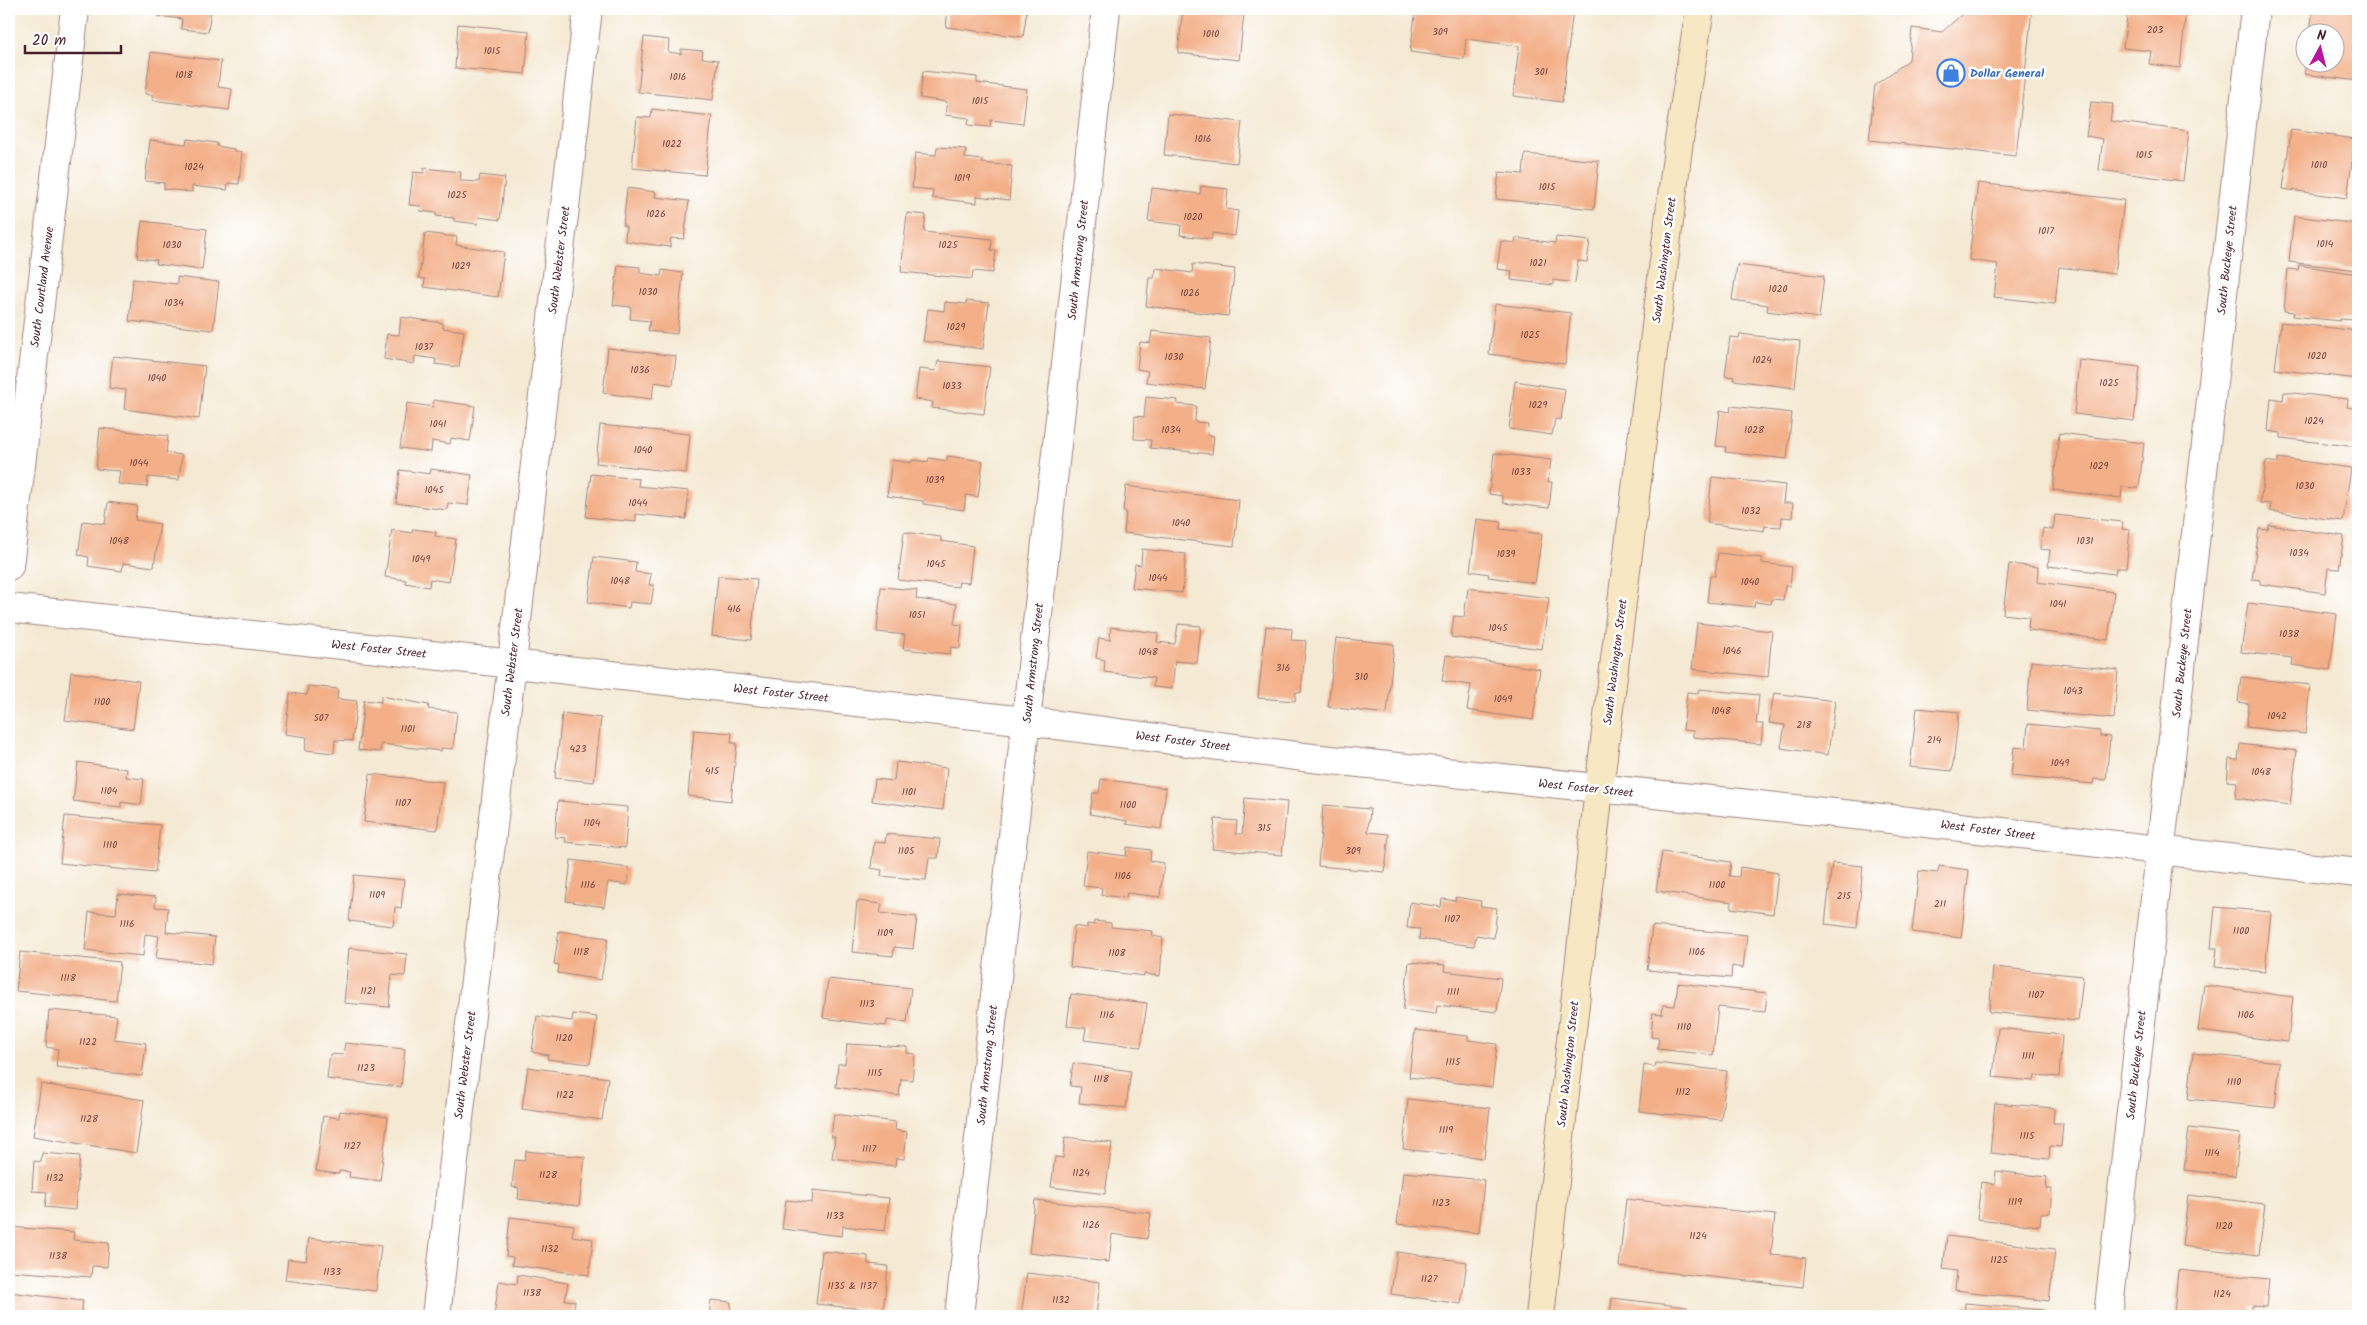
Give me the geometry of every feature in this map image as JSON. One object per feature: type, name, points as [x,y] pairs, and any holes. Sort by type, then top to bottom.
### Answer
[{"type":"main road","name":"South Washington Street","points":[[1540,1316],[1599,789],[1679,140],[1700,9]]},
{"type":"street","name":"South Courtland Avenue","points":[[9,566],[75,9]]},
{"type":"street","name":"South Webster Street","points":[[436,1316],[588,9]]},
{"type":"street","name":"South Armstrong Street","points":[[959,1316],[1106,9]]},
{"type":"street","name":"South Buckeye Street","points":[[2108,1316],[2255,9]]},
{"type":"street","name":"West Foster Street","points":[[9,608],[1026,721],[1312,758],[1890,819],[2358,873]]},
{"type":"building","points":[[157,9],[211,9],[208,32],[181,29],[182,19],[157,16]]},
{"type":"building","points":[[948,9],[1027,9],[1023,37],[946,27]]},
{"type":"building","points":[[1183,9],[1244,14],[1239,60],[1178,53]]},
{"type":"building","points":[[1416,9],[1573,9],[1562,102],[1513,96],[1519,46],[1466,39],[1464,59],[1410,52]]},
{"type":"building","points":[[1968,9],[2032,9],[2016,156],[1869,140],[1875,85],[1909,60],[1912,28],[1942,32]]},
{"type":"building","points":[[2128,9],[2186,9],[2180,68],[2149,64],[2151,51],[2123,48]]},
{"type":"building","points":[[2313,9],[2358,9],[2358,81],[2304,74],[2304,72],[2344,72],[2344,22],[2311,22]]},
{"type":"building","points":[[458,24],[529,31],[525,74],[455,68]]},
{"type":"building","points":[[644,37],[669,40],[668,52],[681,54],[681,49],[703,51],[702,58],[718,60],[713,100],[638,92]]},
{"type":"building","points":[[151,52],[221,61],[218,87],[232,89],[229,110],[152,100],[153,95],[145,94]]},
{"type":"building","points":[[923,71],[977,77],[977,83],[1027,89],[1023,124],[991,120],[990,127],[968,125],[969,118],[945,115],[947,102],[920,98]]},
{"type":"building","points":[[2091,102],[2113,104],[2110,121],[2189,131],[2183,181],[2099,170],[2103,139],[2086,136]]},
{"type":"building","points":[[652,109],[712,116],[705,175],[632,168],[637,117],[651,118]]},
{"type":"building","points":[[1168,114],[1242,122],[1237,163],[1164,155]]},
{"type":"building","points":[[2291,130],[2355,139],[2347,198],[2283,189]]},
{"type":"building","points":[[187,139],[217,143],[217,146],[242,152],[239,184],[228,183],[227,190],[192,186],[192,192],[164,189],[164,183],[145,181],[150,140],[186,144]]},
{"type":"building","points":[[937,147],[966,149],[965,158],[982,160],[982,163],[1012,166],[1009,200],[977,196],[977,203],[932,198],[933,190],[912,188],[915,153],[936,155]]},
{"type":"building","points":[[1525,154],[1599,161],[1594,209],[1496,199],[1499,172],[1523,174]]},
{"type":"building","points":[[424,168],[461,172],[460,181],[479,182],[480,175],[505,178],[500,220],[479,217],[478,224],[454,221],[454,218],[436,216],[436,213],[420,211],[421,206],[409,205],[413,172],[424,173]]},
{"type":"building","points":[[1978,183],[2124,200],[2115,274],[2059,267],[2055,304],[1994,297],[1998,264],[1969,260]]},
{"type":"building","points":[[1201,186],[1228,189],[1226,209],[1238,211],[1235,236],[1212,233],[1212,239],[1180,235],[1181,225],[1148,221],[1152,188],[1200,194]]},
{"type":"building","points":[[627,188],[656,192],[655,197],[689,201],[684,239],[671,238],[670,247],[625,241],[626,226],[623,226]]},
{"type":"building","points":[[907,213],[926,215],[924,232],[992,239],[991,250],[996,250],[993,273],[973,271],[972,279],[901,272]]},
{"type":"building","points":[[2294,216],[2358,224],[2358,270],[2289,262]]},
{"type":"building","points":[[142,221],[207,229],[202,270],[156,264],[157,260],[137,258]]},
{"type":"building","points":[[425,233],[457,237],[456,245],[504,252],[498,297],[424,287],[425,279],[419,278]]},
{"type":"building","points":[[1556,237],[1590,241],[1587,262],[1578,261],[1575,283],[1553,280],[1553,285],[1511,280],[1512,271],[1497,269],[1501,241],[1515,243],[1516,238],[1555,243]]},
{"type":"building","points":[[1193,264],[1235,269],[1228,316],[1146,306],[1149,278],[1154,278],[1156,268],[1192,273]]},
{"type":"building","points":[[618,265],[640,267],[640,273],[661,276],[662,270],[683,273],[677,334],[648,331],[650,321],[630,319],[631,307],[613,305]]},
{"type":"building","points":[[1737,265],[1824,276],[1819,318],[1767,311],[1768,305],[1732,300]]},
{"type":"building","points":[[2299,265],[2358,274],[2358,320],[2340,319],[2340,321],[2293,316],[2294,312],[2284,311],[2288,269],[2298,270]]},
{"type":"building","points":[[177,277],[219,282],[213,330],[129,321],[133,279],[177,284]]},
{"type":"building","points":[[966,301],[989,303],[983,349],[923,341],[928,309],[944,311],[945,302],[966,304]]},
{"type":"building","points":[[1495,304],[1571,313],[1565,364],[1489,354]]},
{"type":"building","points":[[401,317],[443,323],[443,328],[464,331],[459,367],[435,364],[436,359],[415,356],[414,364],[384,359],[387,334],[399,335]]},
{"type":"building","points":[[2281,322],[2358,331],[2358,379],[2275,369]]},
{"type":"building","points":[[1152,331],[1211,338],[1205,389],[1146,382],[1148,371],[1137,369],[1140,342],[1150,343]]},
{"type":"building","points":[[1740,334],[1800,341],[1795,388],[1733,380],[1734,377],[1725,376],[1730,337],[1739,338]]},
{"type":"building","points":[[608,348],[676,356],[673,385],[654,382],[652,399],[603,393]]},
{"type":"building","points":[[113,356],[205,366],[199,419],[124,409],[126,390],[109,388]]},
{"type":"building","points":[[2079,360],[2140,367],[2134,421],[2074,414]]},
{"type":"building","points":[[938,361],[990,367],[984,414],[932,408],[933,402],[915,399],[919,369],[936,371]]},
{"type":"building","points":[[1515,381],[1565,389],[1561,420],[1555,419],[1552,435],[1509,429]]},
{"type":"building","points":[[2284,392],[2348,399],[2347,407],[2358,409],[2358,447],[2281,438],[2281,433],[2268,431],[2271,398],[2283,400]]},
{"type":"building","points":[[1146,397],[1178,400],[1177,404],[1196,406],[1195,422],[1208,423],[1207,435],[1214,436],[1212,454],[1150,448],[1151,440],[1134,439],[1135,416],[1144,417]]},
{"type":"building","points":[[434,400],[475,406],[470,441],[451,438],[450,444],[432,441],[431,452],[400,448],[407,403],[433,407]]},
{"type":"building","points":[[1731,406],[1792,413],[1787,459],[1725,452],[1726,447],[1716,446],[1720,410],[1730,412]]},
{"type":"building","points":[[600,425],[690,434],[686,473],[596,463]]},
{"type":"building","points":[[100,428],[168,436],[166,453],[182,455],[179,480],[148,477],[147,487],[118,484],[120,471],[96,469]]},
{"type":"building","points":[[2059,433],[2144,443],[2139,488],[2122,487],[2121,498],[2053,490]]},
{"type":"building","points":[[1494,453],[1551,460],[1548,482],[1552,482],[1549,508],[1503,503],[1503,496],[1489,494]]},
{"type":"building","points":[[947,456],[983,461],[978,497],[966,495],[964,510],[923,504],[923,501],[887,496],[892,460],[911,463],[912,460],[928,462],[929,458],[947,461]]},
{"type":"building","points":[[2278,458],[2351,468],[2343,521],[2270,511],[2271,504],[2260,503],[2266,461],[2278,463]]},
{"type":"building","points":[[431,469],[472,475],[468,505],[448,503],[447,510],[396,503],[400,470],[430,474]]},
{"type":"building","points":[[591,474],[639,479],[638,486],[689,491],[686,519],[636,514],[636,522],[586,517]]},
{"type":"building","points":[[1712,477],[1785,485],[1783,503],[1793,503],[1792,518],[1782,517],[1781,527],[1765,526],[1764,531],[1707,523]]},
{"type":"building","points":[[1126,486],[1239,500],[1234,546],[1124,533],[1126,511],[1123,511]]},
{"type":"building","points":[[108,502],[137,506],[135,520],[160,524],[154,567],[123,563],[122,571],[88,566],[89,557],[78,555],[83,521],[105,524]]},
{"type":"building","points":[[2055,515],[2123,522],[2122,529],[2130,530],[2126,568],[2116,568],[2115,574],[2048,566],[2050,550],[2040,549],[2043,528],[2053,530]]},
{"type":"building","points":[[1477,519],[1501,522],[1500,529],[1542,534],[1535,583],[1488,577],[1489,574],[1470,571]]},
{"type":"building","points":[[2269,525],[2344,536],[2339,569],[2328,568],[2325,593],[2260,584],[2260,580],[2252,579],[2259,529],[2268,530]]},
{"type":"building","points":[[413,529],[436,532],[435,536],[456,539],[449,582],[430,579],[429,587],[405,583],[406,580],[385,577],[392,530],[412,533]]},
{"type":"building","points":[[904,532],[941,537],[941,541],[973,546],[969,583],[959,582],[958,587],[898,580]]},
{"type":"building","points":[[1142,549],[1186,554],[1182,593],[1132,588],[1135,564],[1141,565]]},
{"type":"building","points":[[1718,553],[1762,558],[1762,563],[1792,567],[1790,586],[1785,586],[1783,600],[1772,599],[1771,604],[1755,602],[1754,607],[1707,602],[1710,576],[1715,576]]},
{"type":"building","points":[[594,557],[636,562],[635,572],[651,574],[649,585],[654,585],[651,604],[630,602],[629,608],[588,602]]},
{"type":"building","points":[[2009,564],[2038,567],[2037,582],[2114,592],[2108,640],[2028,630],[2029,617],[2003,614]]},
{"type":"building","points":[[718,576],[757,579],[751,640],[712,636]]},
{"type":"building","points":[[881,587],[917,590],[916,599],[957,604],[954,624],[962,625],[960,648],[951,647],[950,654],[903,649],[905,635],[877,632]]},
{"type":"building","points":[[1468,588],[1549,598],[1542,649],[1451,637],[1454,616],[1464,617]]},
{"type":"building","points":[[2248,603],[2337,614],[2330,670],[2292,665],[2293,658],[2241,652]]},
{"type":"building","points":[[1697,623],[1772,631],[1768,677],[1692,669]]},
{"type":"building","points":[[1178,624],[1201,626],[1197,663],[1175,661],[1172,689],[1153,687],[1154,678],[1104,672],[1105,660],[1096,658],[1099,638],[1110,640],[1111,627],[1158,633],[1157,642],[1175,644]]},
{"type":"building","points":[[1266,626],[1292,629],[1291,640],[1306,641],[1301,693],[1296,692],[1295,701],[1258,698]]},
{"type":"building","points":[[1336,638],[1394,644],[1387,714],[1328,707]]},
{"type":"building","points":[[1446,655],[1540,669],[1533,720],[1467,710],[1471,685],[1442,681]]},
{"type":"building","points":[[2031,661],[2118,670],[2114,719],[2027,710]]},
{"type":"building","points":[[71,672],[139,681],[133,729],[65,720]]},
{"type":"building","points":[[2241,677],[2310,685],[2305,734],[2246,727],[2249,704],[2238,702]]},
{"type":"building","points":[[308,686],[338,689],[337,699],[357,701],[352,741],[335,740],[334,753],[305,750],[307,737],[285,734],[290,693],[307,695]]},
{"type":"building","points":[[1699,689],[1759,695],[1756,724],[1763,724],[1761,744],[1693,737],[1693,731],[1683,730],[1687,692],[1698,693]]},
{"type":"building","points":[[1774,693],[1835,701],[1828,755],[1781,748],[1785,725],[1769,723]]},
{"type":"building","points":[[381,696],[429,705],[428,709],[457,712],[453,749],[442,748],[441,751],[381,744],[380,752],[358,750],[364,700],[381,702]]},
{"type":"building","points":[[1917,708],[1959,712],[1952,771],[1910,767]]},
{"type":"building","points":[[562,713],[601,718],[594,782],[555,778]]},
{"type":"building","points":[[2028,724],[2100,731],[2100,736],[2110,737],[2106,780],[2094,779],[2093,784],[2011,776],[2014,747],[2026,748]]},
{"type":"building","points":[[694,730],[732,733],[731,743],[737,743],[731,801],[688,796]]},
{"type":"building","points":[[2240,744],[2297,751],[2290,805],[2235,798],[2237,782],[2227,781],[2229,759],[2238,760]]},
{"type":"building","points":[[78,762],[127,769],[126,777],[144,779],[141,805],[121,802],[121,807],[73,801]]},
{"type":"building","points":[[896,762],[947,768],[943,810],[872,801],[875,779],[894,781]]},
{"type":"building","points":[[370,774],[443,782],[437,830],[364,822]]},
{"type":"building","points":[[1101,779],[1166,788],[1161,829],[1126,824],[1127,821],[1090,814],[1093,793],[1099,793]]},
{"type":"building","points":[[1245,798],[1287,802],[1282,855],[1212,849],[1215,819],[1237,821],[1236,834],[1242,834]]},
{"type":"building","points":[[558,801],[628,807],[625,848],[565,842],[566,838],[555,837]]},
{"type":"building","points":[[1323,805],[1370,809],[1368,832],[1389,834],[1385,872],[1318,866]]},
{"type":"building","points":[[65,816],[160,825],[155,873],[60,863]]},
{"type":"building","points":[[886,834],[940,839],[938,858],[929,858],[926,880],[881,876],[882,870],[871,868],[874,842],[885,843]]},
{"type":"building","points":[[1127,847],[1151,850],[1150,861],[1164,863],[1160,897],[1127,893],[1126,898],[1101,895],[1102,888],[1083,886],[1087,851],[1126,856]]},
{"type":"building","points":[[1662,852],[1731,862],[1729,876],[1739,877],[1740,867],[1778,873],[1773,914],[1731,908],[1732,902],[1656,891]]},
{"type":"building","points":[[571,860],[629,868],[627,885],[608,882],[604,907],[566,901]]},
{"type":"building","points":[[1832,863],[1863,866],[1857,928],[1825,924]]},
{"type":"building","points":[[1939,866],[1969,870],[1961,938],[1912,932],[1919,871],[1938,873]]},
{"type":"building","points":[[354,875],[404,880],[401,908],[395,907],[393,926],[349,921]]},
{"type":"building","points":[[118,894],[156,897],[155,907],[168,908],[166,932],[215,937],[212,964],[156,958],[159,936],[145,934],[143,956],[85,950],[89,912],[116,914]]},
{"type":"building","points":[[1455,897],[1481,901],[1480,906],[1497,908],[1494,938],[1476,935],[1474,946],[1419,939],[1420,929],[1407,928],[1410,902],[1441,907],[1442,899],[1456,901]]},
{"type":"building","points":[[857,901],[882,904],[880,913],[917,917],[913,949],[894,947],[893,956],[852,952]]},
{"type":"building","points":[[2215,907],[2271,912],[2265,972],[2215,967],[2217,948],[2211,948]]},
{"type":"building","points":[[1094,921],[1111,923],[1111,927],[1153,931],[1152,936],[1163,938],[1160,976],[1144,974],[1144,976],[1070,967],[1074,926],[1087,928],[1087,924],[1094,925]]},
{"type":"building","points":[[1652,926],[1747,935],[1743,968],[1732,966],[1731,978],[1647,970]]},
{"type":"building","points":[[559,931],[608,938],[601,980],[558,973],[559,965],[554,964]]},
{"type":"building","points":[[349,948],[407,954],[405,976],[392,975],[389,1007],[344,1003]]},
{"type":"building","points":[[20,952],[120,962],[116,1001],[16,991]]},
{"type":"building","points":[[1409,962],[1445,965],[1444,971],[1501,978],[1497,1012],[1437,1005],[1436,1014],[1403,1010]]},
{"type":"building","points":[[1993,967],[2083,976],[2078,1021],[1989,1012]]},
{"type":"building","points":[[828,979],[911,988],[907,1023],[887,1020],[886,1026],[823,1018]]},
{"type":"building","points":[[1678,983],[1767,993],[1765,1012],[1718,1007],[1713,1055],[1657,1049],[1659,1038],[1651,1037],[1653,1013],[1662,1014],[1663,1005],[1675,1006]]},
{"type":"building","points":[[2204,985],[2293,997],[2288,1042],[2198,1031]]},
{"type":"building","points":[[1071,994],[1147,1003],[1141,1047],[1084,1040],[1086,1028],[1067,1026]]},
{"type":"building","points":[[49,1010],[117,1016],[114,1039],[146,1043],[142,1076],[56,1067],[58,1049],[46,1047]]},
{"type":"building","points":[[573,1014],[597,1017],[590,1064],[547,1059],[548,1055],[532,1052],[537,1016],[572,1021]]},
{"type":"building","points":[[1998,1028],[2062,1035],[2059,1077],[2035,1075],[2034,1081],[1993,1077]]},
{"type":"building","points":[[1415,1030],[1468,1036],[1468,1040],[1497,1044],[1492,1087],[1409,1077]]},
{"type":"building","points":[[345,1043],[405,1049],[401,1087],[327,1079],[330,1054],[343,1055]]},
{"type":"building","points":[[847,1044],[907,1047],[907,1053],[915,1054],[912,1080],[901,1079],[899,1096],[836,1087],[838,1064],[845,1064]]},
{"type":"building","points":[[2193,1053],[2280,1062],[2275,1108],[2188,1099]]},
{"type":"building","points":[[1073,1063],[1131,1071],[1126,1108],[1079,1103],[1081,1087],[1070,1086]]},
{"type":"building","points":[[1656,1063],[1727,1071],[1721,1120],[1639,1111],[1644,1065],[1655,1067]]},
{"type":"building","points":[[528,1067],[608,1078],[602,1120],[522,1109]]},
{"type":"building","points":[[41,1084],[144,1100],[136,1153],[33,1136]]},
{"type":"building","points":[[1408,1099],[1490,1108],[1484,1158],[1403,1149]]},
{"type":"building","points":[[1995,1103],[2054,1108],[2053,1123],[2063,1123],[2061,1147],[2050,1146],[2049,1159],[1990,1153]]},
{"type":"building","points":[[340,1111],[388,1117],[380,1181],[349,1177],[350,1172],[339,1171],[339,1174],[316,1171],[323,1116],[339,1118]]},
{"type":"building","points":[[834,1114],[896,1122],[895,1130],[907,1132],[904,1159],[896,1158],[895,1166],[832,1158],[835,1137],[831,1137]]},
{"type":"building","points":[[2189,1128],[2240,1134],[2235,1176],[2184,1170]]},
{"type":"building","points":[[1065,1137],[1112,1143],[1105,1194],[1051,1187],[1055,1157],[1063,1158]]},
{"type":"building","points":[[526,1151],[585,1157],[579,1206],[518,1199],[519,1188],[512,1187],[515,1160],[524,1161]]},
{"type":"building","points":[[42,1153],[80,1156],[75,1210],[45,1207],[47,1192],[32,1191],[34,1161],[41,1162]]},
{"type":"building","points":[[1996,1171],[2047,1177],[2046,1189],[2052,1189],[2050,1213],[2041,1213],[2040,1226],[1977,1219],[1981,1182],[1995,1184]]},
{"type":"building","points":[[1403,1172],[1484,1180],[1479,1233],[1397,1224]]},
{"type":"building","points":[[813,1190],[889,1198],[885,1231],[843,1226],[842,1236],[782,1229],[786,1200],[812,1203]]},
{"type":"building","points":[[2188,1195],[2265,1204],[2259,1255],[2182,1246]]},
{"type":"building","points":[[1626,1199],[1775,1215],[1771,1255],[1806,1258],[1803,1287],[1619,1267]]},
{"type":"building","points":[[1035,1200],[1151,1213],[1147,1239],[1112,1234],[1109,1262],[1029,1253]]},
{"type":"building","points":[[510,1217],[574,1225],[572,1236],[593,1239],[589,1275],[512,1265],[513,1257],[506,1256]]},
{"type":"building","points":[[9,1227],[74,1232],[73,1240],[109,1243],[107,1267],[92,1266],[91,1277],[9,1271]]},
{"type":"building","points":[[1947,1236],[2055,1249],[2049,1301],[1955,1290],[1957,1271],[1943,1269]]},
{"type":"building","points":[[309,1238],[381,1246],[376,1291],[285,1280],[288,1259],[306,1261]]},
{"type":"building","points":[[822,1251],[868,1256],[868,1264],[888,1266],[883,1311],[816,1304]]},
{"type":"building","points":[[1397,1252],[1467,1262],[1461,1304],[1391,1294]]},
{"type":"building","points":[[2178,1270],[2269,1279],[2266,1307],[2252,1306],[2251,1316],[2174,1314]]},
{"type":"building","points":[[1027,1273],[1100,1282],[1096,1316],[1021,1316]]},
{"type":"building","points":[[518,1275],[568,1283],[565,1300],[575,1301],[573,1316],[494,1316],[499,1281],[517,1284]]},
{"type":"building","points":[[9,1292],[83,1301],[81,1316],[9,1316]]},
{"type":"building","points":[[1612,1298],[1687,1307],[1687,1312],[1700,1314],[1700,1316],[1610,1316]]},
{"type":"building","points":[[711,1300],[731,1302],[730,1316],[709,1316]]},
{"type":"building","points":[[1965,1303],[2044,1310],[2043,1316],[1964,1316]]},
{"type":"place","name":"Dollar General","points":[[1951,73]]}]
